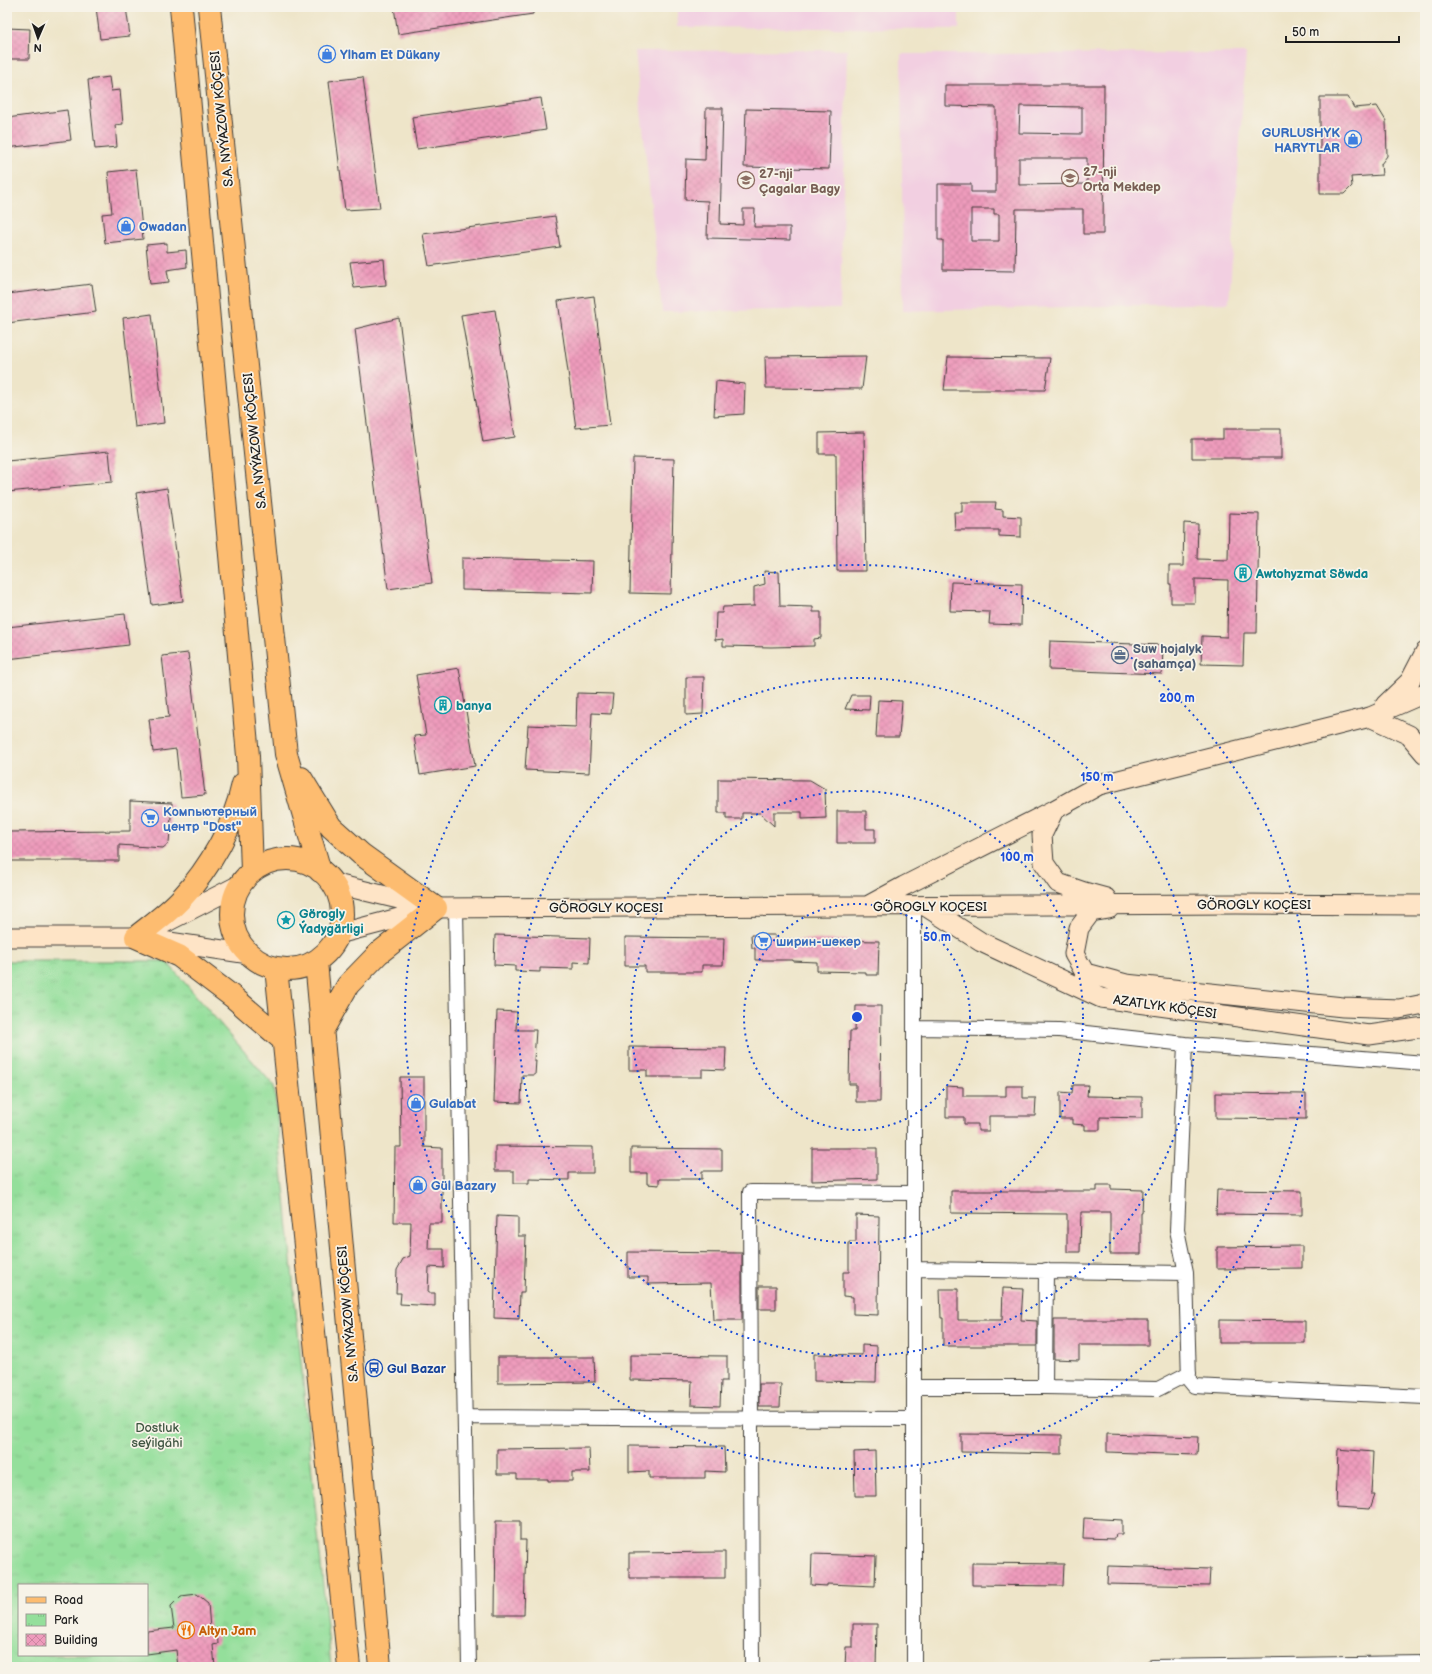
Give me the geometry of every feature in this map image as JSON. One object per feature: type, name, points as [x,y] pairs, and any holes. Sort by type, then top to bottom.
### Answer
[{"type":"main road","points":[[181,7],[248,756],[245,878],[232,903],[232,922],[237,940],[249,954],[264,965],[282,969],[300,968],[316,961],[330,949],[338,934],[342,917],[340,899],[326,877],[304,862],[286,859],[268,862],[245,878]]},
{"type":"main road","name":"S.A. NYÝAZOW KÖÇESI","points":[[209,7],[286,754],[326,877]]},
{"type":"main road","points":[[286,754],[331,827],[361,854],[446,908],[379,953],[348,984],[322,1031]]},
{"type":"main road","points":[[248,756],[239,803],[214,856],[180,900],[136,937],[179,956],[233,997],[284,1041]]},
{"type":"main road","name":"S.A. NYÝAZOW KÖÇESI","points":[[316,961],[380,1667]]},
{"type":"main road","points":[[276,968],[349,1667]]},
{"type":"street","points":[[1370,717],[1391,700],[1410,681],[1425,652]]},
{"type":"street","points":[[868,906],[1099,786],[1370,717],[1425,693]]},
{"type":"street","points":[[1370,717],[1409,735],[1425,754]]},
{"type":"street","points":[[1054,810],[1042,835],[1044,863],[1058,883],[1084,892],[1132,904]]},
{"type":"street","points":[[326,877],[446,908]]},
{"type":"street","points":[[136,937],[245,878]]},
{"type":"street","points":[[1132,904],[1091,912],[1079,928],[1074,954],[1085,973],[1126,984],[1343,1008],[1399,1009],[1425,1002]]},
{"type":"street","name":"GÖROGLY KOÇESI","points":[[446,908],[1132,904],[1425,905]]},
{"type":"street","points":[[914,1667],[914,1028],[920,906]]},
{"type":"street","name":"AZATLYK KÖÇESI","points":[[920,906],[981,942],[1101,998],[1369,1035],[1425,1027]]},
{"type":"street","points":[[338,934],[446,908]]},
{"type":"street","points":[[446,908],[465,1417],[469,1667]]},
{"type":"street","points":[[7,937],[136,937],[249,954]]},
{"type":"street","points":[[914,1028],[1059,1030],[1185,1044],[1425,1063]]},
{"type":"street","points":[[1185,1044],[1177,1230],[1186,1273],[1189,1380],[1194,1386],[1425,1397]]},
{"type":"street","points":[[752,1667],[750,1192],[914,1193]]},
{"type":"street","points":[[914,1269],[1186,1273]]},
{"type":"street","points":[[1045,1387],[1046,1270]]},
{"type":"street","points":[[914,1387],[1158,1389],[1189,1373]]},
{"type":"street","points":[[465,1417],[612,1419],[914,1419]]},
{"type":"street","points":[[1152,1667],[1425,1664]]},
{"type":"shaded area","points":[[677,7],[959,7],[959,29],[677,27]]},
{"type":"shaded area","name":"27-nji Çagalar Bagy","points":[[847,50],[840,309],[662,312],[635,51]]},
{"type":"shaded area","name":"27-nji Orta Mekdep","points":[[1246,53],[1229,303],[903,311],[901,54]]},
{"type":"green space","name":"Dostluk seýilgähi","points":[[7,961],[166,961],[274,1086],[331,1667],[7,1667]]},
{"type":"building","points":[[96,7],[126,7],[130,36],[100,39]]},
{"type":"building","points":[[394,7],[533,7],[533,14],[398,34]]},
{"type":"building","points":[[7,28],[30,29],[29,59],[7,59]]},
{"type":"building","points":[[109,77],[111,91],[120,90],[123,124],[115,125],[117,147],[95,149],[88,80]]},
{"type":"building","points":[[363,77],[380,208],[345,210],[329,81]]},
{"type":"building","points":[[945,85],[1104,85],[1103,234],[1083,234],[1083,209],[1016,209],[1015,271],[943,270],[943,240],[938,240],[938,184],[971,184],[971,192],[996,192],[996,107],[945,106]],"holes":[[[1020,106],[1082,107],[1082,134],[1019,133]],[[1019,158],[1087,158],[1087,184],[1019,185]],[[971,209],[994,209],[994,214],[999,214],[999,241],[971,241]]]},
{"type":"building","name":"GURLUSHYK HARYTLAR","points":[[1320,97],[1348,97],[1354,108],[1377,106],[1386,121],[1387,156],[1381,164],[1382,175],[1351,177],[1352,186],[1344,194],[1320,194]]},
{"type":"building","points":[[541,98],[546,130],[417,149],[412,117]]},
{"type":"building","points":[[706,108],[723,108],[720,224],[743,225],[743,209],[755,209],[754,227],[790,227],[790,240],[707,238],[708,201],[685,200],[686,159],[705,160]]},
{"type":"building","points":[[746,109],[831,111],[829,169],[744,167]]},
{"type":"building","points":[[67,110],[71,140],[7,148],[7,118]]},
{"type":"building","points":[[136,169],[143,239],[105,243],[102,214],[112,213],[108,172]]},
{"type":"building","points":[[555,216],[560,247],[429,266],[423,234]]},
{"type":"building","points":[[167,243],[167,252],[186,250],[187,267],[167,270],[169,282],[150,284],[146,245]]},
{"type":"building","points":[[384,259],[386,285],[354,288],[350,262]]},
{"type":"building","points":[[92,284],[96,312],[7,323],[7,294]]},
{"type":"building","points":[[594,296],[610,425],[576,428],[558,301]]},
{"type":"building","points":[[495,310],[515,437],[483,442],[461,315]]},
{"type":"building","points":[[152,314],[164,423],[135,427],[123,318]]},
{"type":"building","points":[[399,318],[432,583],[388,589],[355,329]]},
{"type":"building","points":[[866,356],[862,389],[766,388],[765,357]]},
{"type":"building","points":[[948,357],[1050,358],[1045,390],[944,390]]},
{"type":"building","points":[[716,381],[745,384],[744,414],[714,416]]},
{"type":"building","points":[[1223,429],[1281,429],[1281,458],[1192,458],[1192,439],[1223,439]]},
{"type":"building","points":[[864,432],[866,571],[837,571],[836,454],[819,454],[819,433]]},
{"type":"building","points":[[109,451],[112,482],[7,492],[7,461]]},
{"type":"building","points":[[633,458],[674,459],[671,594],[630,593]]},
{"type":"building","points":[[167,488],[183,601],[152,605],[136,493]]},
{"type":"building","points":[[962,502],[996,502],[995,509],[1003,510],[1003,516],[1021,517],[1021,537],[999,536],[999,530],[955,530],[954,512],[962,512]]},
{"type":"building","points":[[1229,513],[1259,514],[1257,633],[1244,633],[1243,665],[1201,664],[1202,636],[1227,637],[1228,580],[1195,579],[1195,603],[1171,603],[1169,566],[1183,566],[1184,523],[1198,524],[1197,559],[1228,560]]},
{"type":"building","points":[[462,558],[593,561],[592,593],[462,590]]},
{"type":"building","points":[[764,571],[779,572],[780,606],[813,607],[813,612],[821,612],[821,638],[814,639],[814,646],[723,646],[723,639],[715,640],[716,613],[722,613],[723,607],[754,606],[754,587],[765,584]]},
{"type":"building","points":[[951,582],[1022,584],[1021,625],[989,624],[990,612],[950,611]]},
{"type":"building","points":[[125,614],[129,645],[7,659],[7,627]]},
{"type":"building","points":[[1050,641],[1163,645],[1162,674],[1049,670]]},
{"type":"building","points":[[188,653],[205,795],[181,797],[176,749],[153,752],[149,719],[169,717],[162,656]]},
{"type":"building","name":"banya","points":[[459,668],[475,766],[420,775],[414,736],[426,735],[416,675]]},
{"type":"building","points":[[686,677],[704,677],[703,714],[686,715]]},
{"type":"building","points":[[577,693],[613,694],[611,714],[592,713],[589,773],[525,770],[528,725],[576,727]]},
{"type":"building","points":[[851,695],[870,695],[869,710],[845,709]]},
{"type":"building","points":[[878,700],[902,701],[899,737],[876,737]]},
{"type":"building","points":[[718,779],[810,780],[825,789],[826,818],[802,819],[802,812],[774,812],[774,826],[760,813],[742,813],[742,819],[726,819],[726,813],[718,813]]},
{"type":"building","points":[[130,801],[172,803],[169,843],[163,848],[119,845],[119,861],[7,861],[7,832],[130,831]]},
{"type":"building","points":[[837,811],[866,811],[866,829],[875,829],[875,843],[837,843]]},
{"type":"building","points":[[495,935],[590,938],[589,963],[573,962],[573,969],[540,968],[540,972],[515,971],[515,966],[494,965]]},
{"type":"building","points":[[751,935],[775,935],[775,939],[879,941],[878,975],[866,975],[866,972],[817,971],[817,962],[793,960],[755,960],[755,948],[752,948]]},
{"type":"building","points":[[625,937],[724,938],[723,965],[702,965],[702,972],[645,972],[645,966],[625,966]]},
{"type":"building","points":[[856,1006],[881,1006],[880,1102],[856,1102],[856,1084],[849,1084],[850,1031],[855,1031]]},
{"type":"building","points":[[497,1011],[517,1012],[516,1030],[536,1030],[534,1060],[536,1060],[535,1075],[522,1075],[521,1103],[494,1102]]},
{"type":"building","points":[[629,1047],[726,1048],[725,1070],[702,1069],[702,1077],[647,1077],[647,1070],[629,1070]]},
{"type":"building","points":[[400,1077],[424,1077],[424,1147],[442,1148],[442,1223],[429,1223],[428,1249],[444,1249],[444,1268],[429,1267],[428,1293],[435,1293],[435,1306],[400,1304],[401,1293],[396,1293],[397,1270],[403,1259],[410,1256],[411,1222],[394,1222],[395,1147],[401,1147]]},
{"type":"building","points":[[1073,1085],[1088,1085],[1087,1096],[1142,1097],[1142,1118],[1100,1117],[1100,1130],[1085,1130],[1085,1125],[1072,1124],[1072,1119],[1060,1119],[1060,1092],[1072,1093]]},
{"type":"building","points":[[946,1086],[963,1087],[963,1096],[1006,1096],[1006,1086],[1023,1086],[1023,1098],[1036,1098],[1035,1116],[989,1116],[989,1131],[978,1131],[978,1124],[964,1124],[964,1117],[946,1117]]},
{"type":"building","points":[[1216,1093],[1306,1094],[1306,1119],[1216,1118]]},
{"type":"building","points":[[495,1146],[593,1147],[593,1173],[569,1173],[569,1180],[529,1179],[529,1183],[514,1183],[514,1171],[495,1171]]},
{"type":"building","points":[[631,1148],[722,1149],[722,1171],[702,1171],[702,1179],[659,1179],[659,1185],[647,1184],[647,1173],[631,1173]]},
{"type":"building","points":[[812,1148],[877,1148],[877,1179],[812,1181]]},
{"type":"building","points":[[1097,1185],[1111,1185],[1111,1189],[1143,1190],[1141,1213],[1141,1254],[1110,1254],[1110,1212],[1081,1212],[1080,1252],[1067,1252],[1067,1214],[951,1213],[951,1191],[1097,1191]]},
{"type":"building","points":[[1217,1190],[1302,1191],[1302,1215],[1216,1214]]},
{"type":"building","points":[[856,1215],[879,1216],[878,1315],[853,1314],[853,1297],[843,1296],[843,1272],[849,1272],[849,1242],[856,1242]]},
{"type":"building","points":[[497,1216],[518,1217],[518,1236],[526,1236],[524,1292],[520,1292],[519,1319],[494,1318]]},
{"type":"building","points":[[1302,1246],[1302,1268],[1217,1269],[1217,1247]]},
{"type":"building","points":[[628,1252],[742,1253],[742,1320],[713,1320],[711,1283],[648,1284],[648,1277],[628,1277]]},
{"type":"building","points":[[759,1286],[776,1286],[776,1309],[759,1309]]},
{"type":"building","points":[[1003,1288],[1023,1289],[1021,1320],[1037,1321],[1037,1346],[943,1346],[943,1318],[941,1318],[940,1289],[958,1289],[958,1320],[1002,1320]]},
{"type":"building","points":[[1054,1320],[1148,1320],[1148,1345],[1079,1345],[1079,1360],[1054,1359]]},
{"type":"building","points":[[1219,1320],[1305,1321],[1305,1343],[1219,1343]]},
{"type":"building","points":[[862,1345],[877,1346],[876,1382],[814,1381],[814,1354],[862,1355]]},
{"type":"building","points":[[630,1355],[727,1356],[727,1381],[721,1381],[720,1406],[691,1405],[692,1381],[630,1380]]},
{"type":"building","points":[[498,1357],[594,1357],[595,1382],[498,1383]]},
{"type":"building","points":[[759,1384],[781,1384],[780,1407],[759,1407]]},
{"type":"building","points":[[961,1434],[1062,1435],[1062,1454],[961,1452]]},
{"type":"building","points":[[1107,1434],[1198,1437],[1197,1455],[1107,1452]]},
{"type":"building","points":[[629,1446],[724,1447],[725,1472],[705,1471],[705,1478],[649,1478],[649,1471],[629,1472]]},
{"type":"building","points":[[589,1448],[590,1472],[572,1472],[572,1481],[517,1479],[517,1474],[497,1474],[497,1449]]},
{"type":"building","points":[[1338,1449],[1373,1452],[1371,1494],[1375,1494],[1370,1509],[1336,1507]]},
{"type":"building","points":[[875,1451],[876,1496],[855,1496],[854,1452]]},
{"type":"building","points":[[1084,1518],[1122,1520],[1122,1534],[1116,1534],[1115,1539],[1083,1538]]},
{"type":"building","points":[[496,1521],[520,1521],[520,1540],[526,1540],[524,1615],[495,1615]]},
{"type":"building","points":[[725,1552],[725,1578],[629,1578],[629,1553]]},
{"type":"building","points":[[812,1554],[876,1556],[875,1586],[827,1584],[827,1586],[811,1585]]},
{"type":"building","points":[[972,1563],[1064,1564],[1063,1586],[972,1585]]},
{"type":"building","points":[[1108,1566],[1210,1569],[1209,1586],[1107,1584]]},
{"type":"building","name":"Altyn Jam","points":[[197,1594],[208,1603],[210,1629],[217,1629],[218,1644],[213,1645],[215,1667],[178,1667],[176,1650],[148,1654],[148,1631],[174,1628],[171,1606],[181,1596]]},
{"type":"building","points":[[853,1624],[877,1624],[876,1667],[845,1667],[846,1647],[853,1647]]},
{"type":"place","name":"Ylham Et Dükany","points":[[327,54]]},
{"type":"place","name":"GURLUSHYK HARYTLAR","points":[[1353,139]]},
{"type":"place","name":"27-nji Orta Mekdep","points":[[1070,178]]},
{"type":"place","name":"27-nji Çagalar Bagy","points":[[746,180]]},
{"type":"place","name":"Owadan","points":[[126,226]]},
{"type":"place","name":"Awtohyzmat Söwda","points":[[1243,573]]},
{"type":"place","name":"Suw hojalyk (sahamça)","points":[[1120,655]]},
{"type":"place","name":"banya","points":[[443,705]]},
{"type":"place","name":"Компьютерный центр \"Dost\"","points":[[150,818]]},
{"type":"place","name":"Görogly Ýadygärligi","points":[[286,920]]},
{"type":"place","name":"ширин-шекер","points":[[763,941]]},
{"type":"place","name":"Gulabat","points":[[416,1103]]},
{"type":"place","name":"Gül Bazary","points":[[418,1185]]},
{"type":"place","name":"Gul Bazar","points":[[374,1368]]},
{"type":"place","name":"Altyn Jam","points":[[186,1630]]}]
